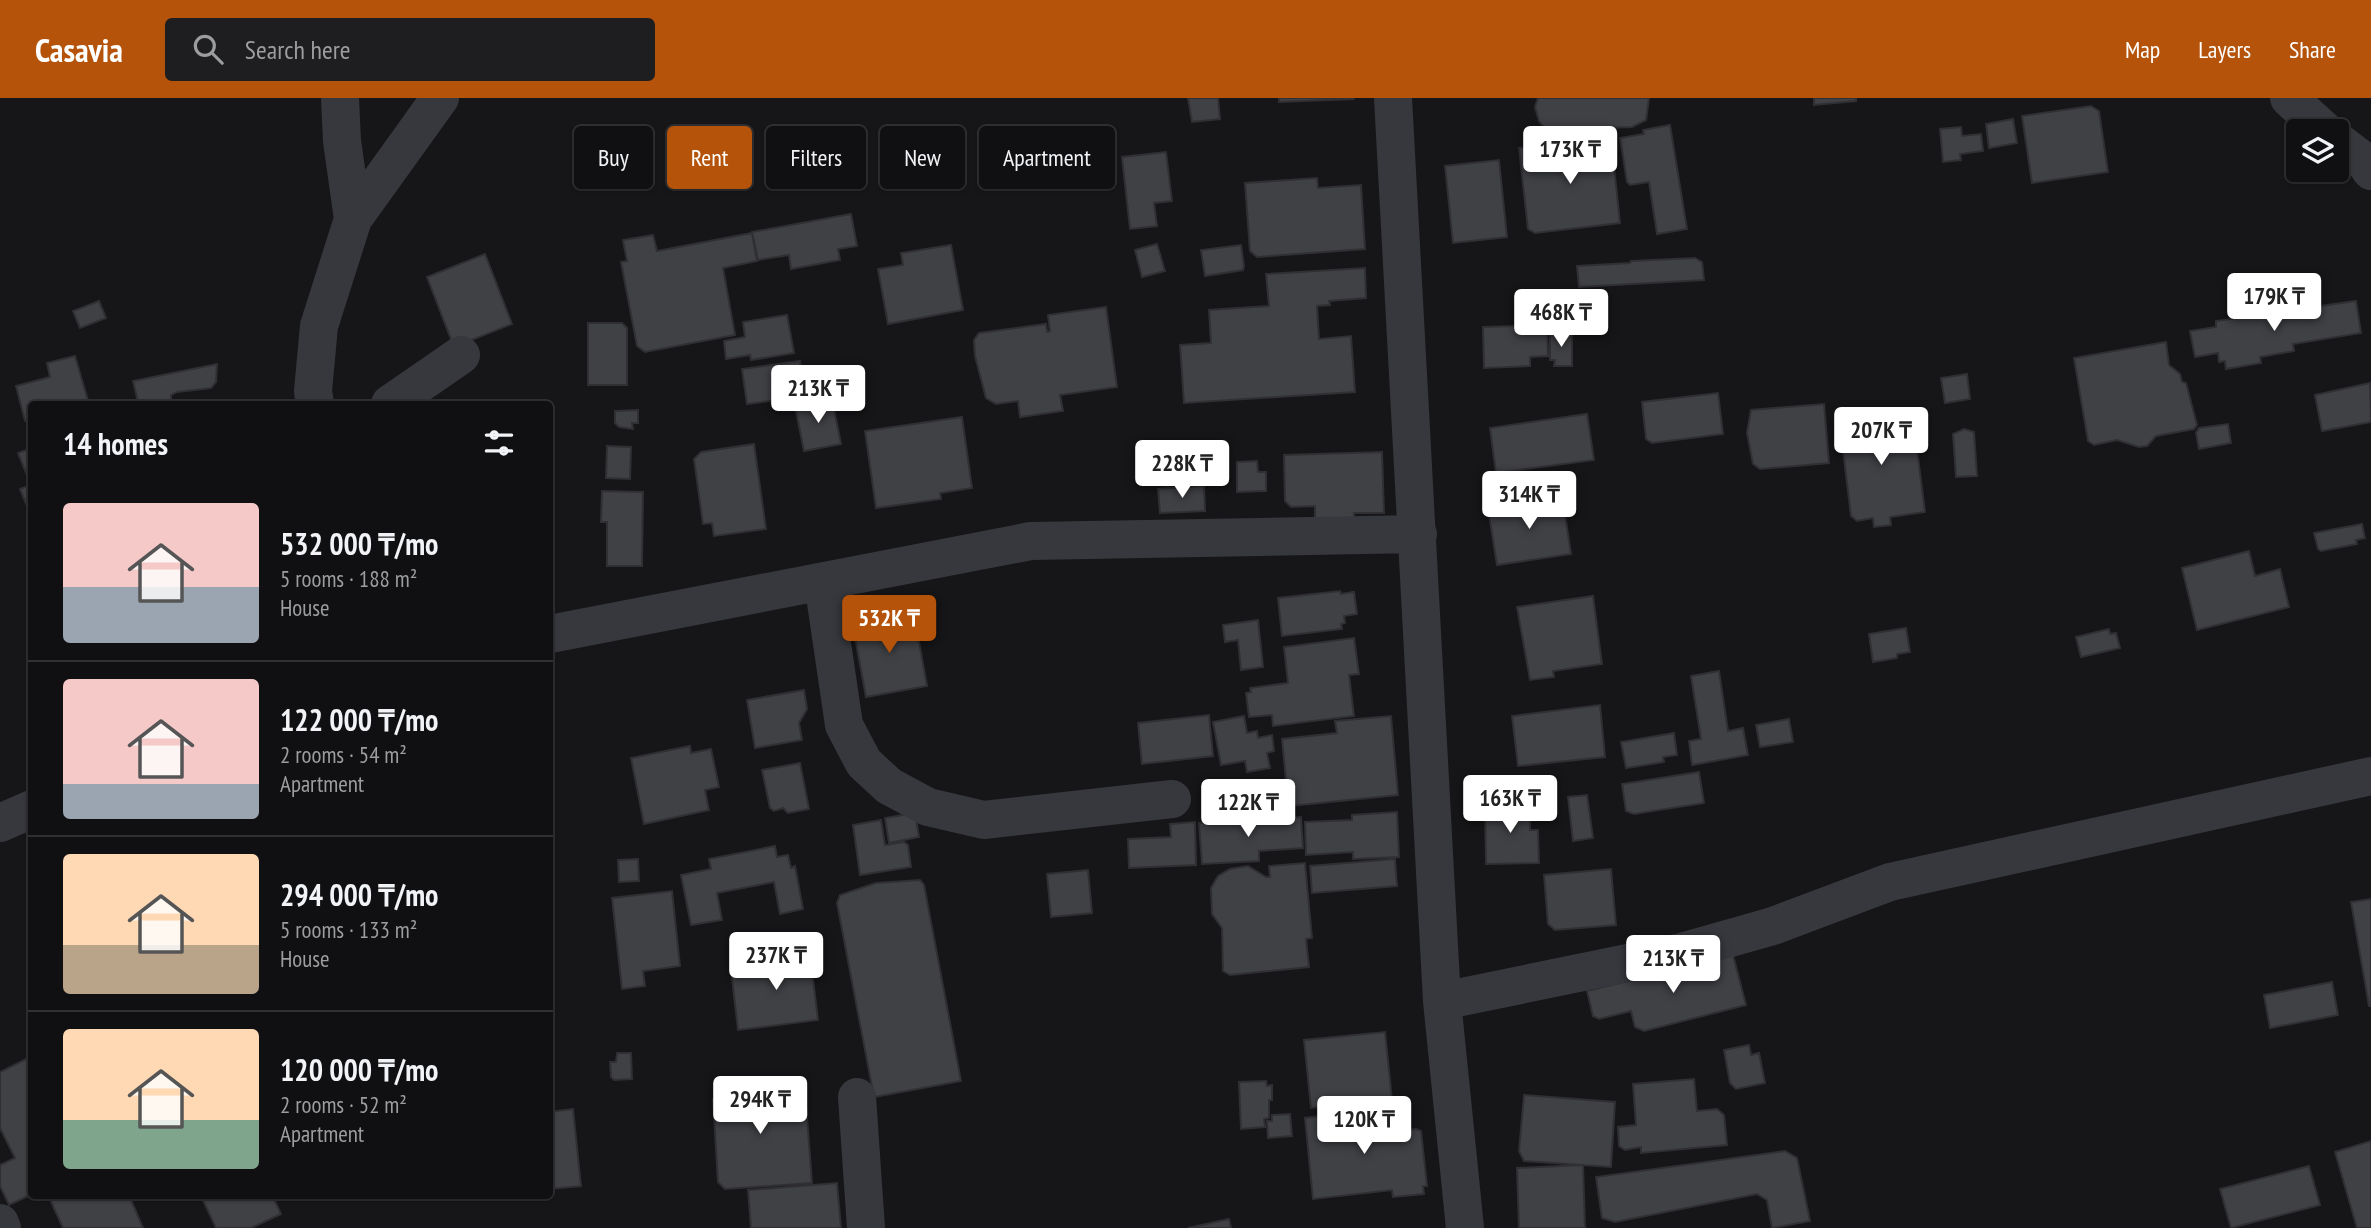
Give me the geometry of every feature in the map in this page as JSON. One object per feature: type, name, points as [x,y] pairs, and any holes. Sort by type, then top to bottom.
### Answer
[{"type":"street","points":[[340,98],[342,141],[353,219]]},
{"type":"street","points":[[315,401],[313,391],[319,326],[353,219],[440,98]]},
{"type":"street","points":[[1393,98],[1442,1001],[1465,1228]]},
{"type":"street","points":[[2289,98],[2312,119]]},
{"type":"street","points":[[2349,150],[2365,162],[2371,171]]},
{"type":"street","points":[[394,401],[461,355]]},
{"type":"street","points":[[553,633],[1031,541],[1418,534]]},
{"type":"street","points":[[823,582],[844,725],[864,763],[889,786],[928,807],[984,820],[1172,799]]},
{"type":"street","points":[[1442,1001],[1681,953],[1773,926],[1890,882],[2371,776]]},
{"type":"street","points":[[0,823],[28,811]]},
{"type":"street","points":[[857,1097],[866,1228]]},
{"type":"building","points":[[1188,98],[1218,98],[1220,119],[1192,122]]},
{"type":"building","points":[[1279,98],[1352,98],[1353,99],[1279,102]]},
{"type":"building","points":[[1538,98],[1649,98],[1646,120],[1632,127],[1546,130],[1539,121],[1535,107]]},
{"type":"building","points":[[1814,98],[1856,98],[1856,101],[1814,105]]},
{"type":"building","points":[[2091,106],[2099,111],[2108,172],[2032,183],[2022,116]]},
{"type":"building","points":[[2013,119],[2017,143],[1989,148],[1986,124]]},
{"type":"building","points":[[1670,125],[1687,229],[1657,234],[1649,182],[1630,185],[1627,182],[1620,138],[1644,134],[1643,130]]},
{"type":"building","points":[[1961,127],[1962,136],[1981,134],[1983,151],[1960,154],[1961,160],[1943,162],[1940,129]]},
{"type":"building","points":[[1611,138],[1620,223],[1535,233],[1528,229],[1519,148]]},
{"type":"building","points":[[1166,152],[1172,201],[1154,203],[1157,226],[1130,229],[1122,157]]},
{"type":"building","points":[[1499,160],[1507,237],[1453,243],[1445,166]]},
{"type":"building","points":[[1317,178],[1318,188],[1361,185],[1365,249],[1257,257],[1250,251],[1245,183]]},
{"type":"building","points":[[851,214],[857,246],[838,249],[840,260],[791,269],[789,255],[758,260],[752,232]]},
{"type":"building","points":[[752,233],[757,261],[723,268],[735,335],[645,352],[637,346],[621,262],[627,261],[623,240],[653,235],[657,251]]},
{"type":"building","points":[[1157,244],[1165,271],[1142,277],[1135,250]]},
{"type":"building","points":[[951,245],[963,310],[888,324],[878,269],[903,265],[901,253]]},
{"type":"building","points":[[1241,245],[1243,270],[1205,276],[1201,250]]},
{"type":"building","points":[[485,254],[512,324],[454,347],[427,277]]},
{"type":"building","points":[[1695,258],[1702,262],[1704,280],[1579,287],[1577,266]]},
{"type":"building","points":[[1365,268],[1366,298],[1329,301],[1330,305],[1317,306],[1319,339],[1351,336],[1355,392],[1184,403],[1180,345],[1211,343],[1209,310],[1269,306],[1266,274]]},
{"type":"building","points":[[99,301],[106,318],[80,328],[73,311]]},
{"type":"building","points":[[2356,301],[2361,333],[2293,344],[2294,351],[2260,357],[2261,363],[2226,369],[2225,361],[2219,362],[2218,353],[2195,357],[2190,331],[2216,327],[2216,321]]},
{"type":"building","points":[[1106,307],[1117,387],[1060,395],[1063,411],[1020,417],[1018,401],[996,404],[986,398],[975,356],[974,340],[979,333],[1046,324],[1047,332],[1050,331],[1048,315]]},
{"type":"building","points":[[787,315],[794,353],[751,360],[750,355],[726,359],[724,341],[745,337],[743,322]]},
{"type":"building","points":[[588,323],[622,323],[627,328],[627,385],[588,385]]},
{"type":"building","points":[[1547,325],[1548,356],[1530,357],[1530,366],[1484,368],[1483,327]]},
{"type":"building","points":[[1550,333],[1572,333],[1572,366],[1554,366],[1555,360],[1550,360]]},
{"type":"building","points":[[2166,342],[2169,365],[2180,374],[2182,382],[2186,383],[2197,425],[2194,429],[2156,436],[2147,446],[2139,447],[2117,440],[2094,445],[2088,441],[2074,358]]},
{"type":"building","points":[[75,356],[88,401],[28,401],[28,422],[25,421],[16,386],[50,377],[47,363]]},
{"type":"building","points":[[800,361],[805,396],[747,404],[742,369]]},
{"type":"building","points":[[217,364],[216,382],[211,388],[177,392],[171,395],[171,400],[138,401],[133,381]]},
{"type":"building","points":[[1967,374],[1970,399],[1945,403],[1941,378]]},
{"type":"building","points":[[2370,383],[2371,422],[2322,431],[2315,395]]},
{"type":"building","points":[[1718,393],[1723,434],[1652,443],[1646,439],[1642,402]]},
{"type":"building","points":[[832,399],[841,444],[804,451],[795,406]]},
{"type":"building","points":[[1824,404],[1829,463],[1760,469],[1753,464],[1747,433],[1751,410]]},
{"type":"building","points":[[1905,409],[1909,435],[1915,434],[1925,512],[1890,517],[1891,525],[1874,527],[1873,518],[1857,521],[1851,516],[1839,417]]},
{"type":"building","points":[[638,410],[638,423],[632,423],[633,429],[619,427],[615,423],[615,411]]},
{"type":"building","points":[[1587,414],[1594,460],[1496,473],[1490,428]]},
{"type":"building","points":[[962,417],[972,488],[940,493],[941,499],[876,508],[865,431]]},
{"type":"building","points":[[2228,424],[2231,443],[2199,449],[2196,433],[2199,428]]},
{"type":"building","points":[[1964,429],[1974,432],[1977,476],[1956,477],[1953,434]]},
{"type":"building","points":[[754,444],[766,529],[714,536],[712,523],[703,524],[694,459],[701,452]]},
{"type":"building","points":[[607,446],[631,447],[630,479],[606,478]]},
{"type":"building","points":[[28,449],[28,478],[18,453]]},
{"type":"building","points":[[1382,452],[1384,513],[1354,513],[1354,520],[1315,521],[1315,506],[1291,507],[1285,501],[1284,455]]},
{"type":"building","points":[[1257,461],[1258,472],[1266,472],[1266,491],[1237,492],[1237,462]]},
{"type":"building","points":[[28,486],[28,508],[20,489]]},
{"type":"building","points":[[1204,486],[1205,511],[1160,513],[1158,489]]},
{"type":"building","points":[[602,491],[643,492],[642,566],[607,566],[607,522],[601,522]]},
{"type":"building","points":[[1545,498],[1545,505],[1563,502],[1571,554],[1497,565],[1488,508]]},
{"type":"building","points":[[2362,524],[2365,538],[2356,540],[2357,544],[2321,551],[2318,549],[2314,533]]},
{"type":"building","points":[[2249,551],[2255,576],[2280,569],[2289,607],[2197,630],[2182,568]]},
{"type":"building","points":[[1340,591],[1341,594],[1354,592],[1357,614],[1344,616],[1342,629],[1282,636],[1278,598]]},
{"type":"building","points":[[1593,596],[1602,664],[1553,671],[1554,677],[1530,680],[1517,607]]},
{"type":"building","points":[[914,614],[927,686],[866,697],[852,621],[881,616],[881,620]]},
{"type":"building","points":[[1258,620],[1263,667],[1241,670],[1238,640],[1225,642],[1223,625]]},
{"type":"building","points":[[1906,628],[1910,652],[1897,654],[1897,658],[1873,662],[1869,634]]},
{"type":"building","points":[[2109,629],[2110,634],[2116,633],[2120,648],[2081,657],[2076,637]]},
{"type":"building","points":[[1354,638],[1359,674],[1349,675],[1354,716],[1273,726],[1272,715],[1249,717],[1246,693],[1251,692],[1250,688],[1288,683],[1284,647]]},
{"type":"building","points":[[1719,671],[1728,731],[1743,728],[1748,755],[1692,765],[1689,741],[1701,739],[1691,676]]},
{"type":"building","points":[[804,690],[807,709],[799,723],[802,740],[755,748],[747,700]]},
{"type":"building","points":[[1600,705],[1605,757],[1518,766],[1512,716]]},
{"type":"building","points":[[1209,715],[1213,756],[1142,764],[1138,723]]},
{"type":"building","points":[[1244,716],[1247,733],[1257,731],[1258,738],[1272,735],[1274,751],[1267,753],[1270,768],[1247,772],[1245,761],[1221,765],[1213,722]]},
{"type":"building","points":[[1391,716],[1398,795],[1269,808],[1267,782],[1286,780],[1282,739],[1337,733],[1335,721]]},
{"type":"building","points":[[1789,719],[1793,742],[1760,747],[1756,725]]},
{"type":"building","points":[[1674,733],[1677,755],[1663,757],[1664,762],[1626,768],[1621,742]]},
{"type":"building","points":[[690,746],[691,753],[711,749],[719,787],[705,790],[709,810],[644,824],[631,758]]},
{"type":"building","points":[[800,763],[809,809],[788,813],[783,808],[774,811],[770,808],[762,770]]},
{"type":"building","points":[[1699,772],[1704,803],[1634,814],[1626,811],[1622,784]]},
{"type":"building","points":[[1587,795],[1593,838],[1573,841],[1568,797]]},
{"type":"building","points":[[1530,803],[1530,830],[1538,830],[1539,863],[1486,864],[1485,804]]},
{"type":"building","points":[[1397,812],[1399,857],[1353,859],[1353,852],[1306,855],[1305,822],[1352,820],[1352,815]]},
{"type":"building","points":[[915,813],[919,837],[889,843],[885,818]]},
{"type":"building","points":[[1301,817],[1303,848],[1259,851],[1259,861],[1202,864],[1199,823]]},
{"type":"building","points":[[881,820],[885,845],[904,842],[908,845],[911,867],[860,875],[853,825]]},
{"type":"building","points":[[1195,822],[1196,865],[1129,868],[1128,839],[1171,837],[1170,824]]},
{"type":"building","points":[[775,846],[777,857],[788,855],[791,868],[795,866],[803,909],[780,914],[774,882],[717,893],[722,920],[691,925],[681,875],[711,869],[709,859]]},
{"type":"building","points":[[638,859],[639,881],[619,882],[618,860]]},
{"type":"building","points":[[1395,859],[1397,886],[1312,893],[1310,866]]},
{"type":"building","points":[[1305,863],[1312,938],[1306,939],[1309,967],[1230,975],[1223,971],[1222,928],[1212,914],[1211,888],[1218,876],[1230,869],[1248,866],[1270,877],[1269,866]]},
{"type":"building","points":[[1611,869],[1616,925],[1555,930],[1548,924],[1544,875]]},
{"type":"building","points":[[1088,870],[1092,913],[1051,917],[1047,874]]},
{"type":"building","points":[[920,880],[924,885],[961,1081],[874,1097],[837,903],[840,895],[876,883]]},
{"type":"building","points":[[672,891],[680,966],[643,971],[645,986],[622,989],[612,898]]},
{"type":"building","points":[[2371,899],[2371,1006],[2369,1006],[2351,902]]},
{"type":"building","points":[[809,946],[818,1020],[738,1030],[731,969],[788,962],[787,949]]},
{"type":"building","points":[[1733,955],[1746,1005],[1644,1031],[1635,1027],[1631,1011],[1599,1019],[1593,1016],[1587,991]]},
{"type":"building","points":[[2332,982],[2338,1015],[2270,1028],[2264,995]]},
{"type":"building","points":[[1385,1032],[1392,1100],[1311,1108],[1304,1040]]},
{"type":"building","points":[[1749,1045],[1751,1055],[1759,1053],[1765,1083],[1736,1089],[1730,1083],[1724,1050]]},
{"type":"building","points":[[617,1053],[631,1053],[632,1079],[614,1080],[611,1077],[610,1062],[616,1062]]},
{"type":"building","points":[[28,1058],[28,1196],[9,1205],[0,1186],[0,1165],[15,1158],[0,1128],[0,1072]]},
{"type":"building","points":[[756,1077],[757,1094],[805,1091],[812,1183],[725,1189],[718,1182],[713,1099],[718,1098],[716,1080]]},
{"type":"building","points":[[1694,1079],[1697,1111],[1717,1109],[1724,1115],[1727,1145],[1641,1153],[1641,1147],[1625,1150],[1619,1146],[1618,1127],[1636,1125],[1633,1084]]},
{"type":"building","points":[[1266,1081],[1267,1086],[1272,1085],[1272,1100],[1269,1100],[1269,1118],[1264,1119],[1265,1127],[1241,1129],[1239,1082]]},
{"type":"building","points":[[1524,1095],[1615,1102],[1611,1167],[1524,1161],[1519,1151]]},
{"type":"building","points":[[1383,1105],[1386,1132],[1416,1129],[1421,1131],[1427,1186],[1423,1186],[1424,1194],[1393,1197],[1392,1190],[1313,1199],[1305,1118],[1366,1111],[1366,1107]]},
{"type":"building","points":[[573,1109],[581,1186],[553,1189],[553,1112]]},
{"type":"building","points":[[1290,1114],[1292,1136],[1268,1138],[1267,1121],[1272,1121],[1272,1115]]},
{"type":"building","points":[[2371,1141],[2371,1228],[2357,1228],[2335,1152]]},
{"type":"building","points":[[1785,1151],[1797,1158],[1810,1221],[1772,1228],[1767,1200],[1757,1194],[1615,1222],[1602,1218],[1596,1177]]},
{"type":"building","points":[[1583,1165],[1585,1228],[1519,1228],[1517,1168]]},
{"type":"building","points":[[2309,1166],[2320,1205],[2231,1228],[2220,1189]]},
{"type":"building","points":[[837,1183],[841,1228],[751,1228],[748,1190]]},
{"type":"building","points":[[50,1199],[131,1199],[143,1228],[63,1228]]},
{"type":"building","points":[[202,1199],[274,1199],[281,1214],[251,1228],[216,1228]]},
{"type":"building","points":[[1229,1219],[1231,1228],[1188,1228]]}]
